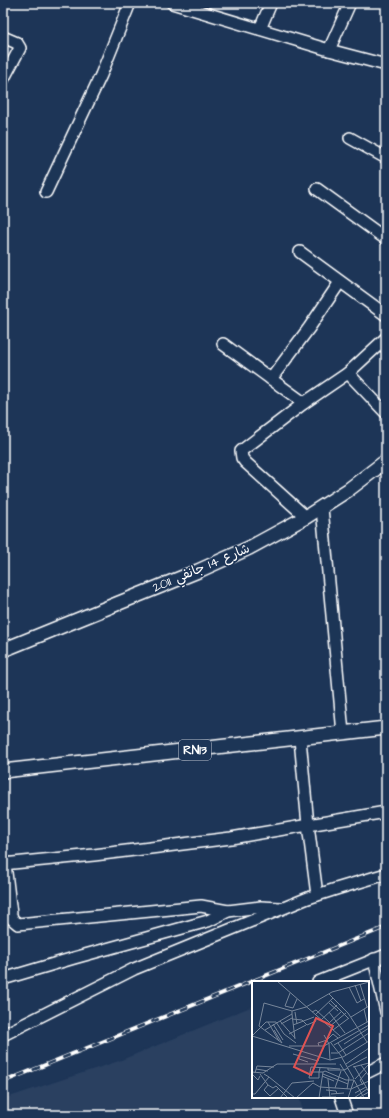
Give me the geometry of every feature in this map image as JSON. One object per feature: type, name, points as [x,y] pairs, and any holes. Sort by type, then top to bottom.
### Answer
[{"type":"main road","name":"شارع 14 جانفي 2011","points":[[3,650],[198,571],[249,548],[322,508],[386,462]]},
{"type":"main road","name":"RN13","points":[[3,771],[386,729]]},
{"type":"street","points":[[46,192],[100,75],[130,3]]},
{"type":"street","points":[[172,3],[329,50],[386,65]]},
{"type":"street","points":[[260,29],[271,3]]},
{"type":"street","points":[[329,50],[350,3]]},
{"type":"street","points":[[3,37],[17,43],[20,48],[3,80]]},
{"type":"street","points":[[350,138],[386,158]]},
{"type":"street","points":[[317,189],[386,239]]},
{"type":"street","points":[[300,252],[386,315]]},
{"type":"street","points":[[272,379],[340,282]]},
{"type":"street","points":[[306,517],[245,462],[242,458],[241,451],[304,403],[348,373],[386,338]]},
{"type":"street","points":[[223,344],[304,403]]},
{"type":"street","points":[[348,373],[386,413]]},
{"type":"street","points":[[322,508],[343,733]]},
{"type":"street","points":[[300,739],[308,825],[317,895]]},
{"type":"street","points":[[282,908],[261,907],[228,911],[200,906],[18,924],[12,919],[4,864],[94,855],[231,838],[386,812]]},
{"type":"street","points":[[3,1035],[134,969],[282,908],[317,895],[386,874]]},
{"type":"street","points":[[3,979],[208,921],[228,911]]},
{"type":"street","points":[[320,981],[386,955]]},
{"type":"street","points":[[374,959],[386,1012]]},
{"type":"street","points":[[369,1072],[386,1063]]},
{"type":"street","points":[[341,1098],[347,1115]]},
{"type":"shaded area","points":[[252,1006],[252,1098],[299,1098],[304,1115],[3,1115],[3,1099],[119,1061]]},
{"type":"railway","points":[[253,981],[386,927]]},
{"type":"railway","points":[[3,1082],[252,981]]}]
